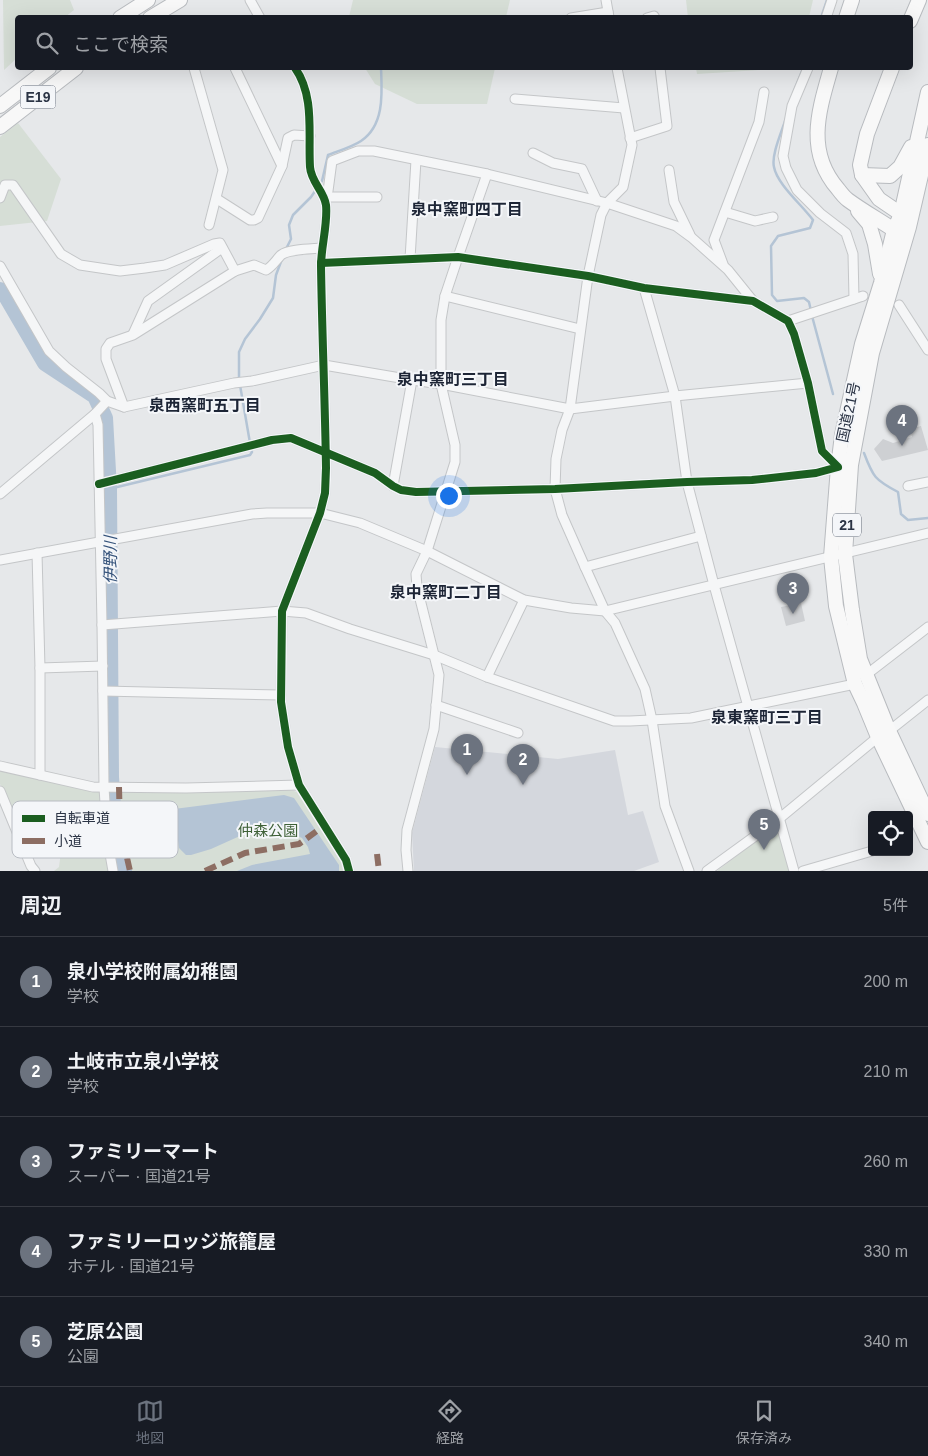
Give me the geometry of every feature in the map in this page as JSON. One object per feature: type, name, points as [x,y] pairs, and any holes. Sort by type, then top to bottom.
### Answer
[{"type":"highway","points":[[125,15],[148,0]]},
{"type":"highway","points":[[155,15],[180,0]]},
{"type":"highway","points":[[847,15],[852,0]]},
{"type":"highway","points":[[913,15],[919,0]]},
{"type":"highway","name":"E19","points":[[0,106],[46,70]]},
{"type":"highway","name":"E19","points":[[0,127],[73,70]]},
{"type":"highway","points":[[830,70],[820,107],[817,131],[818,152],[823,167],[832,182],[869,224],[875,244],[881,283]]},
{"type":"highway","points":[[847,199],[894,230],[909,227],[901,214],[879,199],[862,175],[860,165],[867,134],[891,70]]},
{"type":"highway","name":"国道21号","points":[[928,92],[901,214],[894,230],[881,283],[862,344],[842,435],[831,557],[836,606],[855,684],[928,814]]},
{"type":"highway","points":[[862,175],[890,176],[900,166],[922,121]]},
{"type":"highway","name":"国道21号","points":[[928,145],[909,227],[872,353],[851,465],[845,554],[860,658],[884,734],[928,842]]},
{"type":"street","points":[[250,0],[258,15]]},
{"type":"street","points":[[606,0],[609,15]]},
{"type":"street","points":[[827,15],[832,0]]},
{"type":"street","points":[[195,70],[223,170],[209,225]]},
{"type":"street","points":[[236,70],[282,166]]},
{"type":"street","points":[[296,70],[306,90],[310,136],[310,170],[323,194],[326,207],[321,262],[326,451],[324,492],[320,513],[282,611],[281,695],[288,747],[299,785],[346,860],[349,871]]},
{"type":"street","points":[[602,202],[623,187],[632,146],[617,70]]},
{"type":"street","points":[[630,138],[667,126],[660,70]]},
{"type":"street","points":[[788,321],[858,298],[853,254],[846,233],[820,213],[797,190],[786,168],[783,156],[792,106],[807,70]]},
{"type":"street","points":[[724,267],[714,240],[759,122],[764,92]]},
{"type":"street","points":[[515,99],[624,108]]},
{"type":"street","points":[[217,199],[250,220],[258,218],[282,166],[288,138],[294,135],[310,136]]},
{"type":"street","points":[[99,484],[258,443],[291,438],[375,473],[392,486],[401,490],[416,492],[555,489],[761,479],[816,473],[838,467],[822,451],[808,383],[794,334],[788,321],[753,301],[724,267],[676,226],[602,202],[488,174],[374,151],[358,151],[332,161],[328,191],[323,194]]},
{"type":"street","points":[[533,153],[554,163],[582,169],[602,202],[588,276],[570,409],[562,430],[556,459],[555,489],[562,515],[585,567],[605,611],[615,623],[645,689],[652,720],[665,806],[689,871]]},
{"type":"street","points":[[410,259],[416,160]]},
{"type":"street","points":[[669,170],[674,202],[691,237]]},
{"type":"street","points":[[408,871],[407,830],[434,729],[439,675],[417,587],[416,574],[427,551],[455,462],[454,445],[441,384],[441,320],[458,257],[488,174]]},
{"type":"street","points":[[0,198],[5,185],[13,185],[61,254],[80,265],[120,271],[165,265],[220,243],[235,271]]},
{"type":"street","points":[[323,194],[377,196]]},
{"type":"street","points":[[725,212],[755,221],[773,218]]},
{"type":"street","points":[[133,335],[148,301],[222,248]]},
{"type":"street","points":[[124,407],[106,359],[106,349],[110,344],[133,335],[235,271],[254,264],[266,270],[283,254],[322,248]]},
{"type":"street","points":[[321,262],[458,257],[588,276],[644,288],[753,301]]},
{"type":"street","points":[[0,266],[4,280],[49,351],[107,401],[124,407],[324,365],[441,384],[570,409],[675,396],[808,383]]},
{"type":"street","points":[[644,288],[675,396],[687,482],[794,871]]},
{"type":"street","points":[[446,296],[580,329]]},
{"type":"street","points":[[899,305],[928,350]]},
{"type":"street","points":[[392,486],[412,380]]},
{"type":"street","points":[[0,494],[95,414],[107,401]]},
{"type":"street","points":[[95,414],[98,426],[105,801]]},
{"type":"street","points":[[908,486],[928,482]]},
{"type":"street","points":[[0,560],[252,514],[320,513],[360,523],[427,551],[524,600],[571,608],[605,611],[928,533]]},
{"type":"street","points":[[585,567],[701,536]]},
{"type":"street","points":[[37,553],[40,776]]},
{"type":"street","points":[[487,676],[524,600]]},
{"type":"street","points":[[102,625],[282,611],[306,613],[434,655],[614,721],[691,718],[855,684]]},
{"type":"street","points":[[866,674],[928,628]]},
{"type":"street","points":[[40,668],[103,666]]},
{"type":"street","points":[[103,690],[281,695]]},
{"type":"street","points":[[707,871],[780,818],[928,700]]},
{"type":"street","points":[[436,705],[518,733]]},
{"type":"street","points":[[0,766],[93,787],[186,788],[299,785]]},
{"type":"street","points":[[0,791],[12,820]]},
{"type":"street","points":[[803,871],[868,852]]},
{"type":"street","points":[[111,858],[113,871]]},
{"type":"shaded area","points":[[435,747],[558,759],[615,750],[628,815],[643,811],[659,862],[634,871],[414,871],[412,833]]},
{"type":"green space","points":[[3,0],[70,0],[74,10],[68,15],[15,15],[15,60],[4,70]]},
{"type":"green space","points":[[353,0],[510,0],[506,15],[349,15]]},
{"type":"green space","points":[[686,0],[813,0],[809,15],[688,15]]},
{"type":"green space","points":[[366,70],[495,70],[487,104],[417,104],[375,84]]},
{"type":"green space","points":[[696,70],[758,70],[697,74]]},
{"type":"green space","points":[[18,123],[61,179],[47,221],[0,226],[0,137]]},
{"type":"green space","name":"仲森公園","points":[[2,770],[95,791],[284,788],[297,792],[339,856],[345,871],[54,871],[59,867],[60,858],[178,858],[178,801],[12,801],[12,811],[0,784],[0,772]]},
{"type":"green space","points":[[774,827],[780,830],[790,871],[717,871]]},
{"type":"water","points":[[284,795],[294,798],[339,865],[339,871],[237,871],[252,865],[310,854],[302,838],[291,833],[251,831],[211,849],[186,855],[179,848],[178,808]]},
{"type":"building","points":[[921,426],[928,450],[882,461],[874,449],[883,439],[893,443],[912,437],[910,429]]},
{"type":"building","points":[[801,603],[805,621],[786,626],[781,607]]},
{"type":"waterway","points":[[822,15],[827,0]]},
{"type":"waterway","points":[[286,249],[291,239],[289,225],[293,215],[311,197],[322,181],[328,155],[361,141],[374,126],[380,108],[381,70]]},
{"type":"waterway","points":[[794,91],[803,70]]},
{"type":"waterway","points":[[786,118],[775,150],[774,167],[776,174],[785,187],[813,220],[810,228],[778,236],[771,246],[772,295],[777,301],[804,298],[809,302],[811,311]]},
{"type":"waterway","points":[[239,379],[239,352],[245,339],[273,298],[276,275],[282,259]]},
{"type":"waterway","name":"伊野川","points":[[0,290],[3,291],[45,363],[95,396],[105,418],[109,489],[113,801]]},
{"type":"waterway","points":[[812,316],[833,394]]},
{"type":"waterway","points":[[240,385],[250,443]]},
{"type":"waterway","points":[[109,489],[250,455],[252,452],[251,448]]},
{"type":"waterway","points":[[864,453],[876,477],[898,492],[901,514],[908,520],[928,518]]},
{"type":"waterway","name":"伊野川","points":[[121,858],[124,871]]},
{"type":"marked path","points":[[119,787],[119,801]]},
{"type":"marked path","points":[[205,871],[245,853],[299,844],[325,825]]},
{"type":"marked path","points":[[377,854],[379,871]]},
{"type":"marked path","points":[[127,858],[130,871]]},
{"type":"cycle path","points":[[296,70],[306,91],[308,103],[311,172],[326,205],[321,266],[326,468],[325,493],[320,513],[282,611],[281,702],[288,747],[299,785],[346,860],[349,871]]},
{"type":"cycle path","points":[[99,484],[272,440],[291,438],[375,473],[401,490],[416,492],[555,489],[752,480],[816,473],[838,467],[822,451],[808,383],[794,334],[788,321],[753,301],[644,288],[588,276],[458,257],[321,263]]},
{"type":"place","name":"ファミリーロッジ旅籠屋","points":[[902,446]]},
{"type":"place","name":"ファミリーマート","points":[[793,614]]},
{"type":"place","name":"泉小学校附属幼稚園","points":[[467,775]]},
{"type":"place","name":"土岐市立泉小学校","points":[[523,785]]},
{"type":"place","name":"芝原公園","points":[[764,850]]},
{"type":"district","name":"泉中窯町四丁目","points":[[467,209]]},
{"type":"district","name":"泉中窯町三丁目","points":[[453,379]]},
{"type":"district","name":"泉西窯町五丁目","points":[[205,405]]},
{"type":"district","name":"泉中窯町二丁目","points":[[446,592]]},
{"type":"district","name":"泉東窯町三丁目","points":[[767,717]]}]
